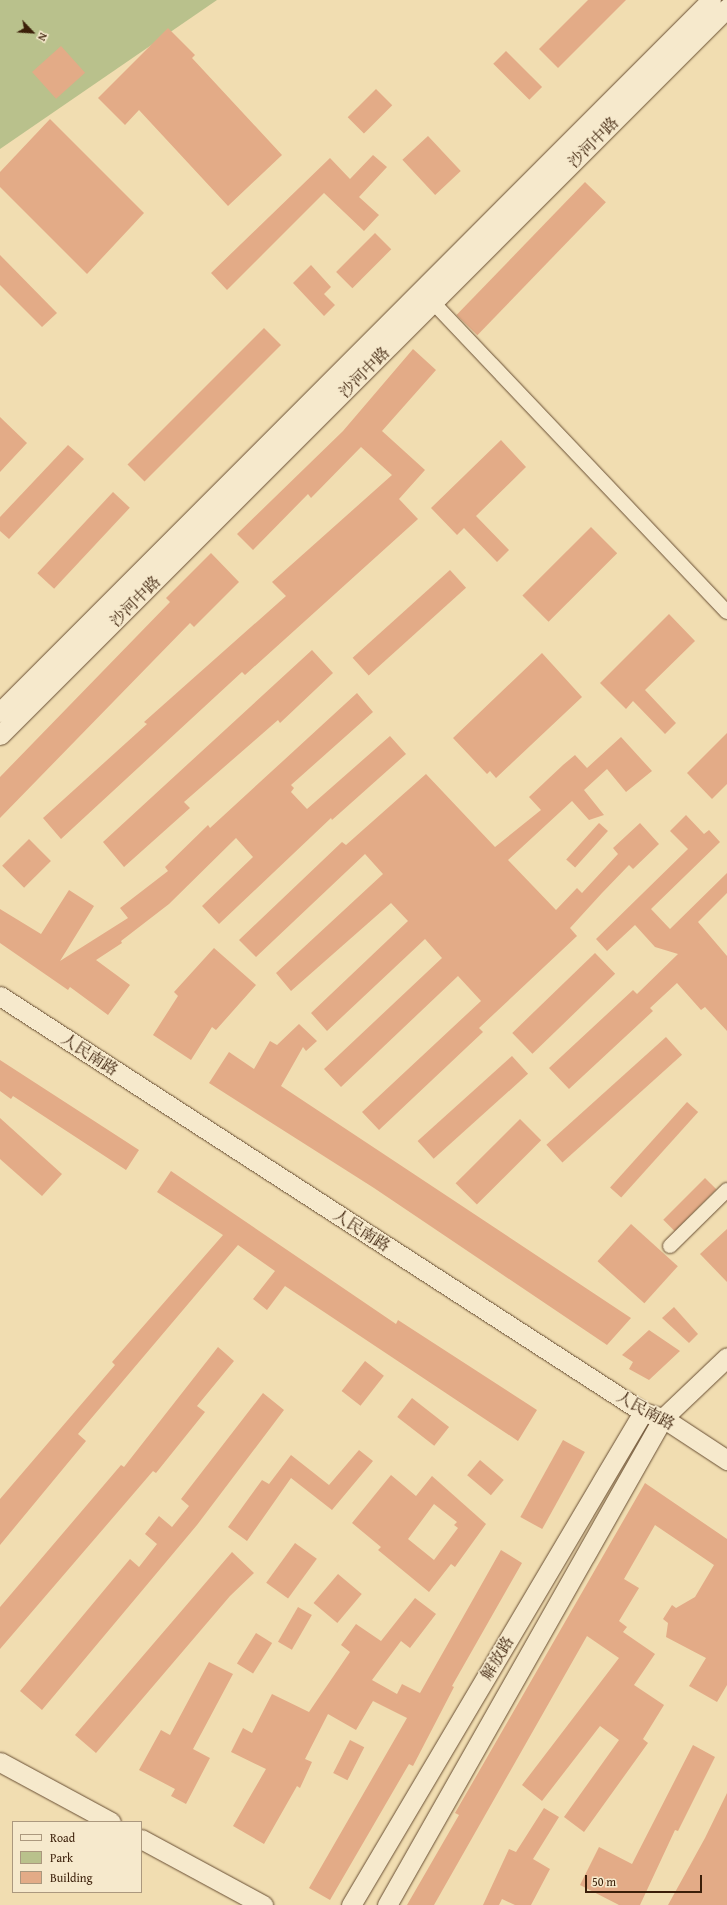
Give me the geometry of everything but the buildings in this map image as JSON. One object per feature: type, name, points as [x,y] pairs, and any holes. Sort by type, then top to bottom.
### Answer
[{"type":"main road","name":"沙河中路","points":[[0,712],[719,9]]},
{"type":"main road","name":"沙河中路","points":[[0,735],[427,296]]},
{"type":"main road","name":"人民南路","points":[[0,996],[643,1412],[664,1418],[727,1460]]},
{"type":"main road","name":"解放路","points":[[387,1905],[664,1418],[727,1357]]},
{"type":"main road","name":"解放路","points":[[351,1905],[643,1412]]},
{"type":"main road","points":[[0,1762],[109,1821]]},
{"type":"main road","points":[[142,1840],[263,1905]]},
{"type":"street","points":[[427,296],[727,612]]},
{"type":"street","points":[[670,1246],[727,1190]]},
{"type":"green space","points":[[0,0],[217,0],[0,149]]}]
